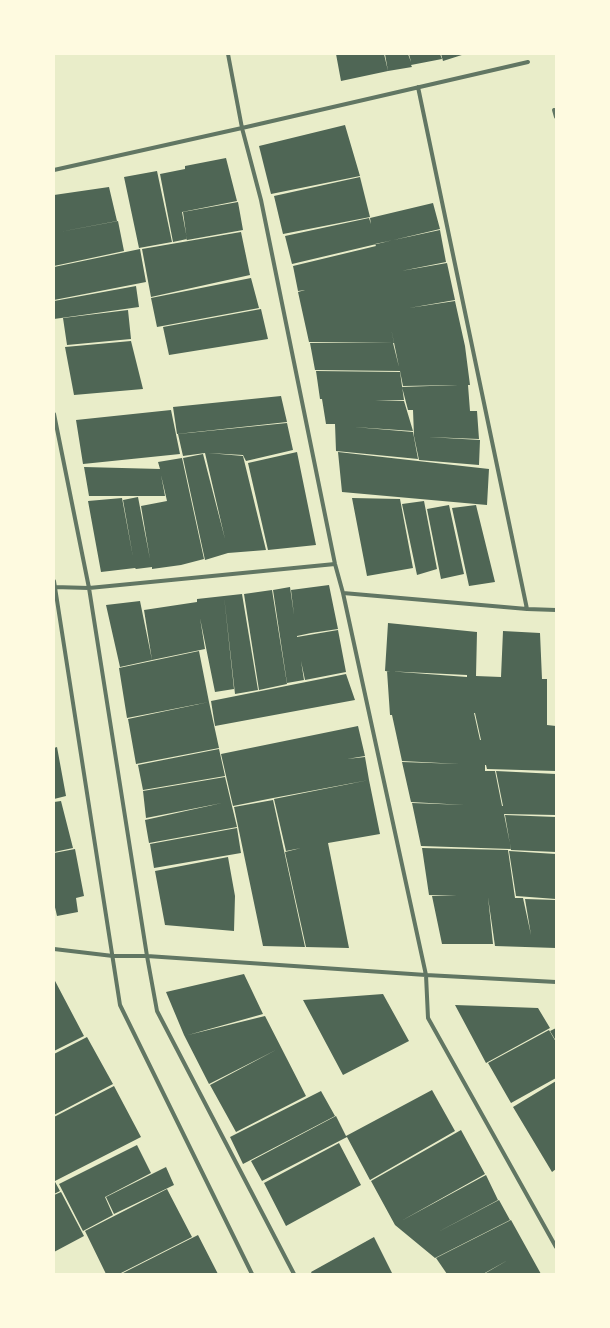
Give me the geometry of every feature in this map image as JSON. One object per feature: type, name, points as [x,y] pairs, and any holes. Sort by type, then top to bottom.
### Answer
[{"type":"street","points":[[228,54],[242,128],[261,200],[335,564],[343,593],[426,975],[428,1018],[556,1247]]},
{"type":"street","points":[[54,170],[528,62]]},
{"type":"street","points":[[418,87],[527,610]]},
{"type":"street","points":[[554,110],[556,117]]},
{"type":"street","points":[[54,414],[89,588],[147,956],[158,1011],[294,1274]]},
{"type":"street","points":[[55,587],[89,588],[335,564]]},
{"type":"street","points":[[54,581],[114,956],[120,1004],[252,1274]]},
{"type":"street","points":[[343,593],[527,610],[556,610]]},
{"type":"street","points":[[54,950],[114,956],[147,956],[426,975],[556,982]]},
{"type":"building","points":[[336,54],[384,54],[388,71],[341,81]]},
{"type":"building","points":[[385,54],[408,54],[411,62],[409,54],[440,54],[442,59],[411,65],[412,67],[388,71]]},
{"type":"building","points":[[441,54],[465,54],[443,61]]},
{"type":"building","points":[[345,125],[360,176],[271,194],[259,146]]},
{"type":"building","points":[[226,158],[237,201],[182,212],[187,239],[173,242],[160,174],[185,169],[185,166]]},
{"type":"building","points":[[157,171],[172,242],[139,248],[124,177]]},
{"type":"building","points":[[360,177],[370,217],[283,234],[274,196]]},
{"type":"building","points":[[109,187],[117,221],[54,233],[54,195]]},
{"type":"building","points":[[238,202],[243,230],[187,240],[183,212]]},
{"type":"building","points":[[433,203],[440,229],[292,264],[285,236],[369,218],[371,224],[370,218]]},
{"type":"building","points":[[118,221],[124,251],[54,266],[54,233]]},
{"type":"building","points":[[440,230],[446,262],[401,271],[447,263],[455,300],[409,308],[455,301],[465,346],[470,385],[468,385],[470,411],[477,411],[479,439],[428,437],[480,440],[479,465],[419,460],[414,436],[413,410],[408,410],[402,387],[458,385],[403,386],[400,371],[315,370],[310,343],[393,343],[399,367],[391,328],[394,343],[309,342],[298,292],[305,290],[298,291],[293,266],[376,246],[375,244]]},
{"type":"building","points":[[241,232],[250,275],[151,297],[142,249]]},
{"type":"building","points":[[140,249],[146,282],[54,300],[54,267]]},
{"type":"building","points":[[251,278],[259,308],[157,327],[151,298]]},
{"type":"building","points":[[136,286],[139,307],[54,319],[54,301]]},
{"type":"building","points":[[261,309],[268,339],[169,355],[163,327]]},
{"type":"building","points":[[128,310],[131,339],[67,345],[63,318]]},
{"type":"building","points":[[131,341],[143,389],[74,395],[65,347]]},
{"type":"building","points":[[316,371],[400,372],[404,400],[375,400],[404,401],[413,431],[354,427],[413,432],[418,459],[336,451],[335,424],[326,424],[322,399],[320,399]]},
{"type":"building","points":[[281,396],[287,422],[177,434],[173,407]]},
{"type":"building","points":[[171,410],[180,454],[83,464],[76,420]]},
{"type":"building","points":[[287,423],[293,450],[246,461],[243,455],[208,453],[243,456],[266,550],[228,553],[205,560],[183,458],[203,454],[225,539],[205,453],[183,456],[178,434]]},
{"type":"building","points":[[297,452],[316,545],[268,550],[248,463]]},
{"type":"building","points":[[338,452],[489,469],[487,505],[342,492]]},
{"type":"building","points":[[182,458],[204,559],[181,565],[152,569],[152,567],[101,572],[88,501],[122,498],[133,557],[123,500],[138,497],[150,559],[141,506],[167,501],[161,475],[165,496],[89,496],[84,467],[160,469],[158,462]]},
{"type":"building","points":[[352,498],[400,499],[413,568],[367,576]]},
{"type":"building","points":[[424,501],[437,569],[417,575],[402,504]]},
{"type":"building","points":[[449,505],[464,574],[441,579],[427,509]]},
{"type":"building","points":[[476,505],[495,582],[469,586],[452,508]]},
{"type":"building","points":[[329,585],[338,629],[311,633],[297,637],[338,630],[346,672],[305,680],[301,661],[304,680],[287,683],[273,590],[290,587],[294,615],[291,590]]},
{"type":"building","points":[[272,590],[287,684],[259,690],[244,594]]},
{"type":"building","points":[[242,594],[258,690],[235,694],[224,596]]},
{"type":"building","points":[[224,596],[234,689],[215,692],[200,618],[205,649],[152,660],[144,610],[197,602],[197,599]]},
{"type":"building","points":[[140,601],[152,660],[120,667],[106,605]]},
{"type":"building","points":[[388,623],[477,632],[476,676],[501,677],[503,631],[540,633],[542,679],[547,679],[547,725],[556,726],[556,771],[487,769],[485,765],[485,771],[495,771],[502,806],[496,771],[556,774],[556,815],[504,814],[511,849],[421,846],[412,803],[465,805],[411,802],[402,762],[460,764],[402,761],[392,715],[390,715],[387,671],[385,671]],"holes":[[[391,671],[467,675],[467,677]],[[474,713],[475,713],[481,740]]]},
{"type":"building","points":[[199,651],[209,702],[127,718],[119,668]]},
{"type":"building","points":[[346,674],[355,700],[215,726],[211,701]]},
{"type":"building","points":[[209,702],[219,748],[136,764],[128,719]]},
{"type":"building","points":[[358,726],[365,756],[347,759],[365,757],[369,780],[233,806],[221,754]]},
{"type":"building","points":[[57,747],[66,796],[54,799],[54,748]]},
{"type":"building","points":[[219,749],[225,776],[143,790],[138,765]]},
{"type":"building","points":[[225,777],[237,827],[149,843],[145,820],[222,803],[146,818],[143,791]]},
{"type":"building","points":[[369,780],[380,834],[328,843],[349,948],[306,947],[285,852],[301,848],[286,851],[274,799]]},
{"type":"building","points":[[273,800],[305,947],[263,946],[234,807]]},
{"type":"building","points":[[61,801],[73,848],[54,852],[54,802]]},
{"type":"building","points":[[505,815],[556,817],[556,852],[511,850]]},
{"type":"building","points":[[237,828],[241,853],[154,868],[150,844]]},
{"type":"building","points":[[422,848],[508,850],[515,898],[523,898],[531,935],[525,899],[556,900],[556,948],[495,946],[488,897],[493,944],[442,944],[432,896],[457,896],[429,895]]},
{"type":"building","points":[[75,849],[84,896],[76,898],[78,912],[57,916],[54,903],[54,853]]},
{"type":"building","points":[[509,851],[556,854],[556,899],[516,896]]},
{"type":"building","points":[[228,857],[235,896],[234,931],[165,925],[155,871]]},
{"type":"building","points":[[244,974],[263,1014],[188,1035],[265,1016],[306,1096],[236,1132],[210,1085],[276,1050],[209,1084],[184,1035],[166,992]]},
{"type":"building","points":[[54,979],[84,1036],[54,1051]]},
{"type":"building","points":[[383,994],[409,1041],[343,1075],[303,1000]]},
{"type":"building","points":[[455,1005],[538,1008],[550,1028],[486,1063]]},
{"type":"building","points":[[556,1028],[556,1041],[550,1031]]},
{"type":"building","points":[[549,1030],[556,1042],[556,1078],[511,1103],[488,1063]]},
{"type":"building","points":[[87,1037],[113,1084],[54,1115],[54,1054]]},
{"type":"building","points":[[556,1081],[556,1169],[552,1172],[513,1107]]},
{"type":"building","points":[[114,1086],[141,1137],[55,1181],[54,1117]]},
{"type":"building","points":[[432,1090],[455,1131],[370,1180],[347,1137],[262,1181],[251,1161],[336,1116],[346,1136]]},
{"type":"building","points":[[321,1091],[335,1116],[243,1164],[230,1137]]},
{"type":"building","points":[[461,1130],[485,1174],[401,1221],[486,1175],[498,1200],[436,1233],[499,1200],[510,1220],[435,1258],[395,1225],[371,1181]]},
{"type":"building","points":[[339,1143],[361,1185],[286,1226],[264,1183]]},
{"type":"building","points":[[137,1145],[151,1173],[105,1197],[113,1215],[83,1231],[59,1184]]},
{"type":"building","points":[[166,1167],[174,1185],[114,1214],[106,1197]]},
{"type":"building","points":[[54,1180],[60,1191],[54,1194]]},
{"type":"building","points":[[167,1189],[192,1237],[119,1274],[106,1274],[85,1231]]},
{"type":"building","points":[[61,1192],[84,1236],[54,1252],[54,1195]]},
{"type":"building","points":[[511,1220],[541,1274],[484,1274],[508,1260],[483,1274],[447,1274],[436,1258]]},
{"type":"building","points":[[198,1235],[218,1274],[121,1274]]},
{"type":"building","points":[[374,1237],[392,1273],[312,1274],[311,1272]]}]
